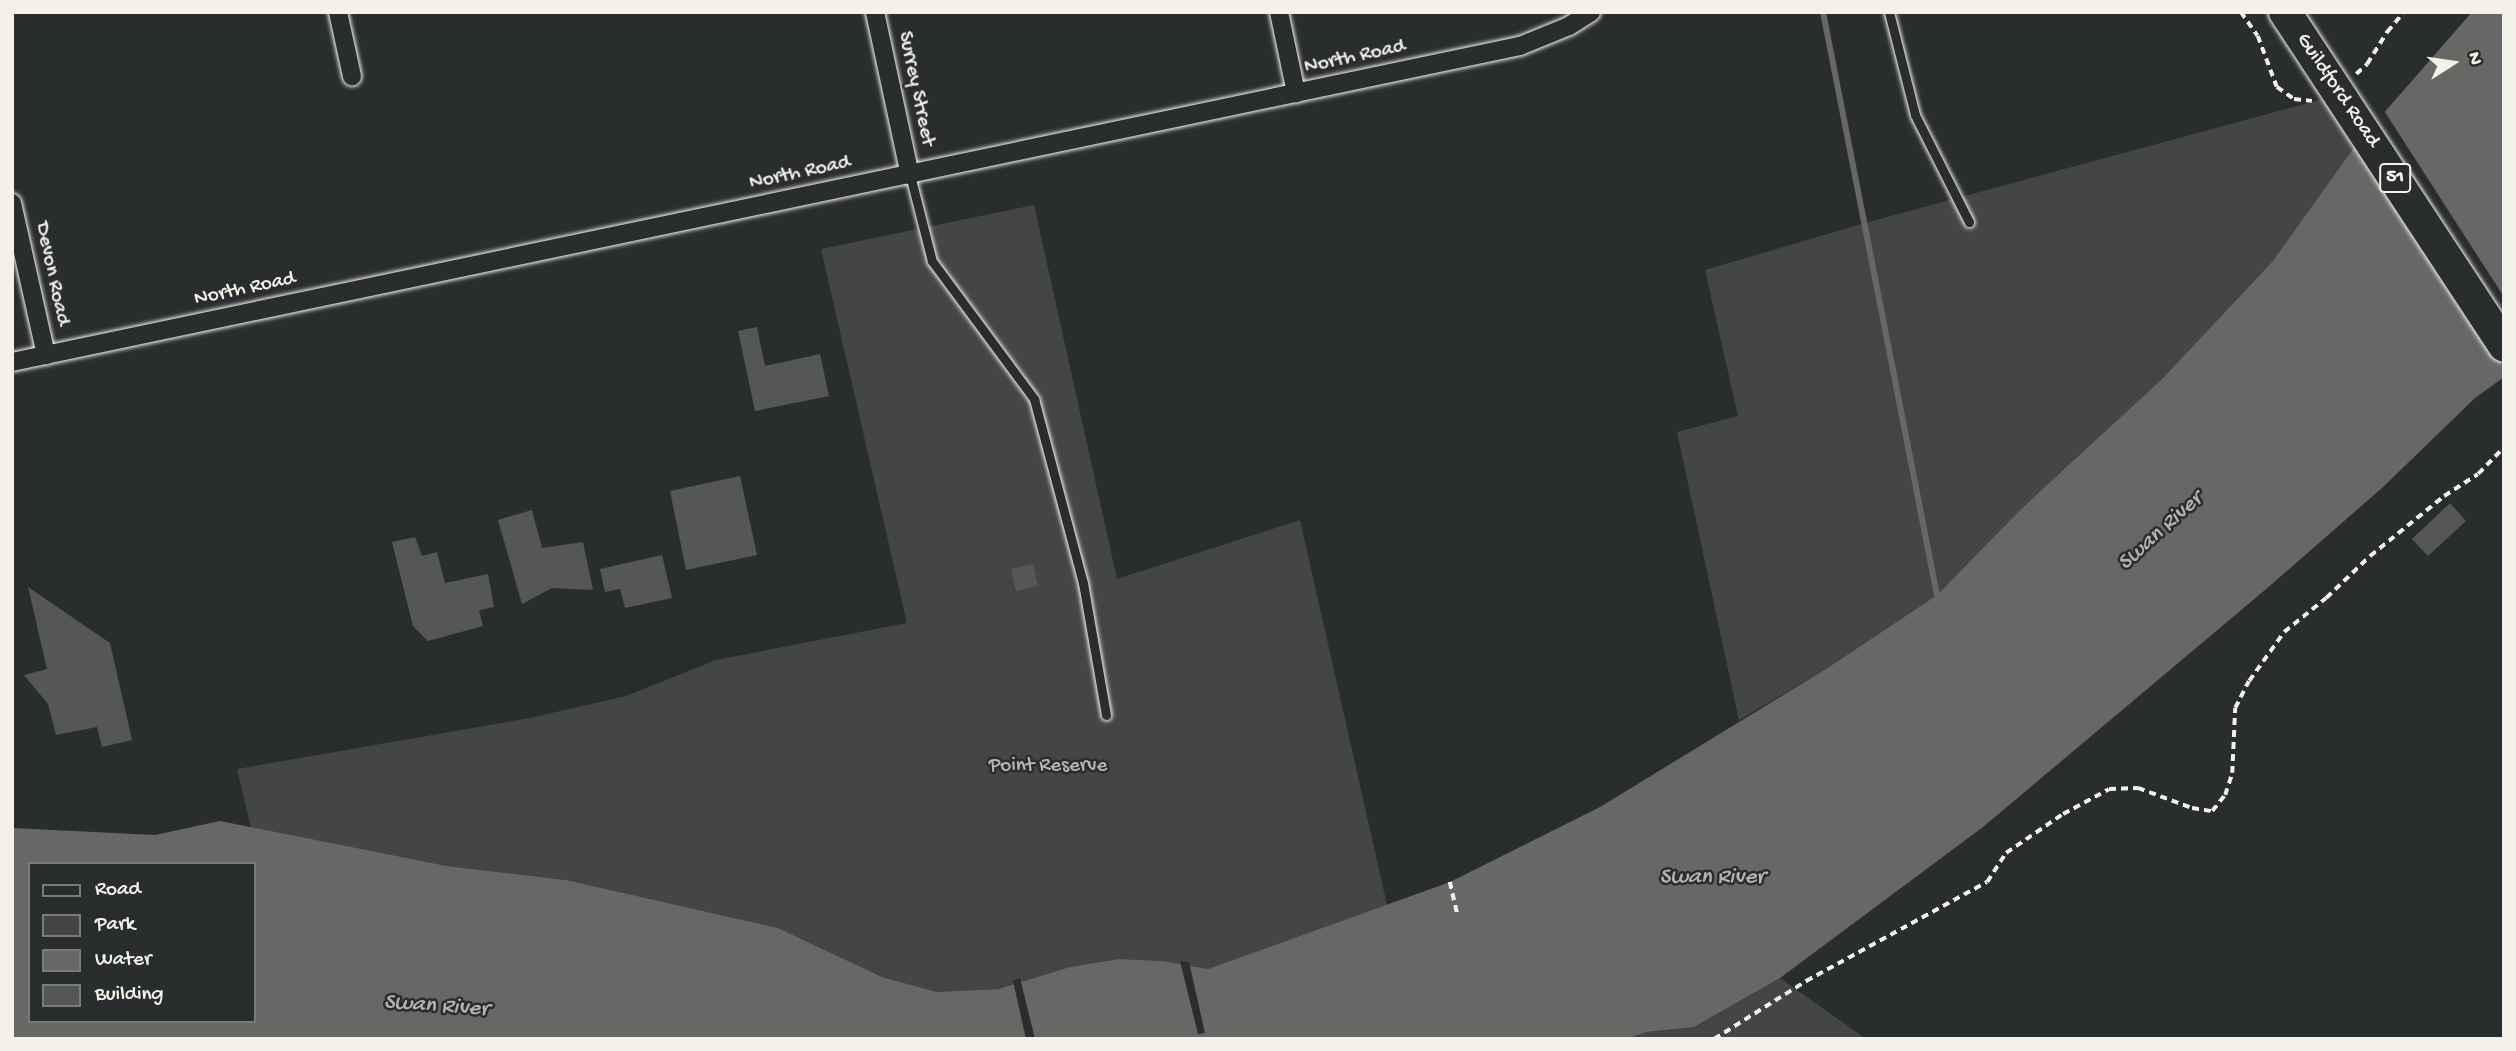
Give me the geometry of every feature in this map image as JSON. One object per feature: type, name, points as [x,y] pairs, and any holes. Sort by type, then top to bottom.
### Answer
[{"type":"highway","name":"Guildford Road","points":[[2285,12],[2504,345]]},
{"type":"street","points":[[338,12],[352,76]]},
{"type":"street","name":"Surrey Street","points":[[875,12],[910,175]]},
{"type":"street","points":[[1279,12],[1296,93]]},
{"type":"street","name":"North Road","points":[[12,362],[1520,46],[1558,32],[1591,12]]},
{"type":"street","name":"Devon Road","points":[[12,203],[46,355]]},
{"type":"lane","points":[[1889,12],[1915,115],[1969,222]]},
{"type":"lane","points":[[910,175],[932,261],[1034,399],[1083,583],[1107,715]]},
{"type":"path","points":[[1714,1039],[1806,981],[1987,882],[2007,853],[2063,814],[2109,789],[2138,788],[2192,808],[2212,811],[2225,794],[2232,773],[2235,708],[2249,681],[2284,632],[2380,547],[2444,496],[2478,474],[2504,447]]},
{"type":"path","points":[[1450,882],[1457,913]]},
{"type":"green space","points":[[2323,99],[2355,146],[2272,262],[2162,379],[2021,509],[1937,595],[1829,667],[1739,720],[1677,432],[1738,416],[1705,270],[1865,223]]},
{"type":"green space","name":"Point Reserve","points":[[1034,205],[1117,579],[1300,520],[1387,905],[1208,969],[1162,961],[1119,959],[1070,967],[998,989],[937,992],[882,977],[778,928],[566,880],[447,866],[251,828],[237,769],[530,718],[626,696],[716,660],[907,623],[821,249]]},
{"type":"green space","points":[[1780,978],[1866,1039],[1626,1039],[1647,1032],[1694,1027]]},
{"type":"water","name":"Swan River","points":[[2472,12],[2504,12],[2504,377],[2475,398],[2382,488],[2265,590],[1983,827],[1780,978],[1694,1027],[1647,1032],[1626,1039],[12,1039],[12,828],[155,835],[220,821],[447,866],[566,880],[778,928],[882,977],[937,992],[998,989],[1070,967],[1119,959],[1162,961],[1208,969],[1450,882],[1600,807],[1829,667],[1937,595],[2021,509],[2162,379],[2272,262],[2355,146]]},
{"type":"pier","points":[[2383,109],[2504,297],[2504,368],[2355,141]]},
{"type":"pier","points":[[1180,961],[1189,962],[1205,1033],[1198,1034]]},
{"type":"pier","points":[[1020,978],[1035,1039],[1026,1039],[1013,981]]},
{"type":"building","points":[[757,327],[765,366],[820,354],[829,396],[755,411],[738,331]]},
{"type":"building","points":[[740,476],[757,555],[686,570],[670,491]]},
{"type":"building","points":[[2450,503],[2466,521],[2428,556],[2412,539]]},
{"type":"building","points":[[532,510],[542,548],[583,542],[593,590],[552,588],[522,604],[498,520]]},
{"type":"building","points":[[415,537],[422,556],[437,552],[445,583],[488,574],[494,607],[479,610],[483,626],[428,641],[413,626],[392,542]]},
{"type":"building","points":[[662,555],[672,598],[625,608],[620,589],[605,592],[600,569]]},
{"type":"building","points":[[1033,564],[1038,586],[1016,591],[1011,569]]},
{"type":"building","points":[[28,587],[110,643],[132,740],[102,747],[97,727],[56,735],[48,704],[24,675],[47,669]]},
{"type":"waterway","points":[[1823,12],[1937,595]]}]
